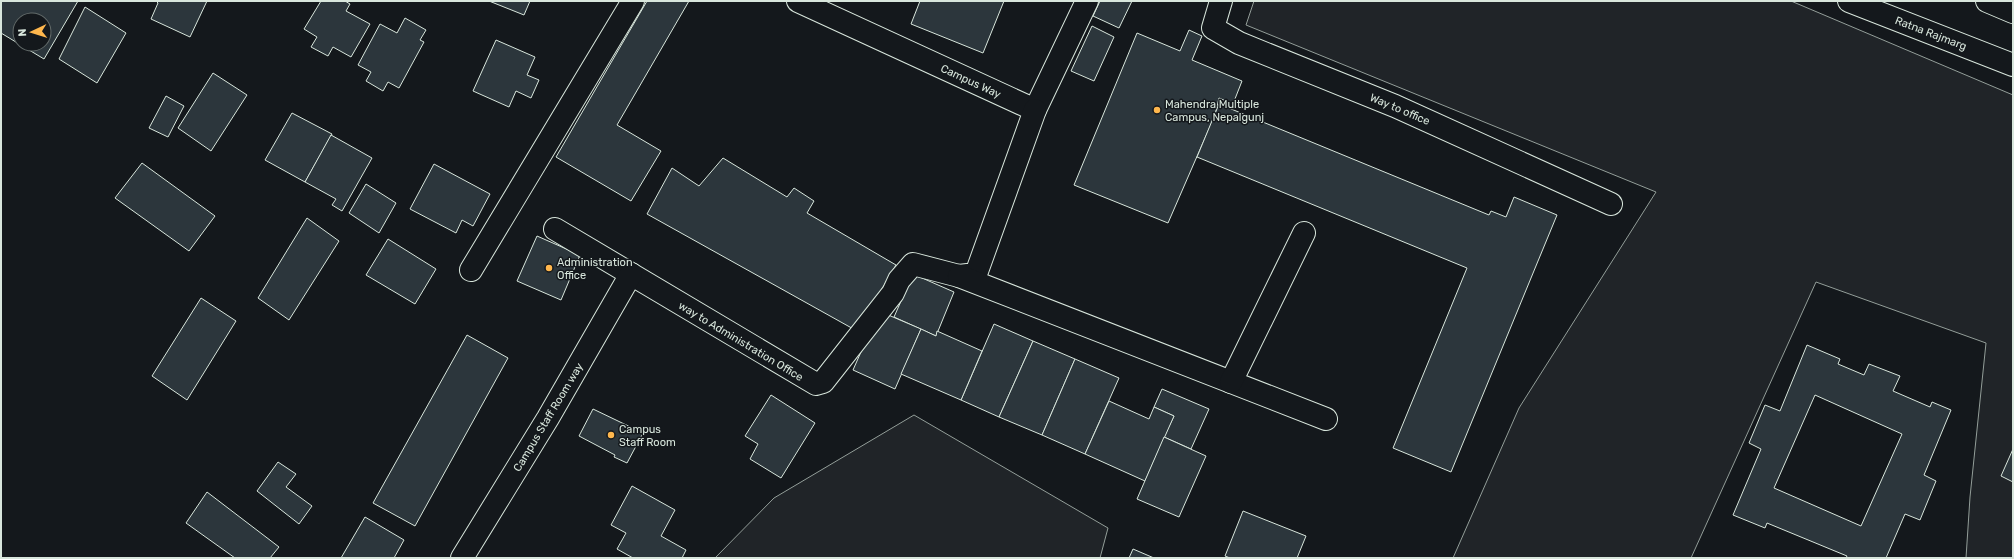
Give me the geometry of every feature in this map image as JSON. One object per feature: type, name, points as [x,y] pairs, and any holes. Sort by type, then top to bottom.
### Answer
[{"type":"main road","points":[[471,270],[633,1]]},
{"type":"main road","name":"Campus Way","points":[[798,1],[1035,110]]},
{"type":"main road","points":[[1035,110],[1087,1]]},
{"type":"main road","name":"Way to office","points":[[1221,1],[1213,28],[1239,43],[1395,106],[1611,204]]},
{"type":"main road","name":"Ratna Rajmarg","points":[[1849,1],[2013,65]]},
{"type":"main road","points":[[1991,2],[2013,12]]},
{"type":"main road","name":"way to Administration Office","points":[[555,229],[816,384],[822,382],[832,370],[893,293],[899,280],[913,264],[959,276],[976,274],[1035,110]]},
{"type":"main road","points":[[1231,382],[1304,233]]},
{"type":"main road","name":"Campus Staff Room way","points":[[462,558],[548,418],[631,274]]},
{"type":"main road","points":[[959,276],[1326,419]]},
{"type":"shaded area","points":[[1254,1],[1791,1],[2013,95],[2013,558],[1966,558],[1970,497],[1986,343],[1816,282],[1691,558],[1453,558],[1519,408],[1656,192],[1246,25]]},
{"type":"shaded area","points":[[914,415],[1108,528],[1100,558],[715,558],[774,498]]},
{"type":"building","points":[[1,1],[78,1],[52,45],[52,12],[12,12],[12,40],[1,33]]},
{"type":"building","points":[[156,1],[207,1],[190,37],[151,19],[158,3]]},
{"type":"building","points":[[321,1],[345,1],[350,4],[346,11],[370,24],[351,57],[333,47],[328,56],[311,47],[317,37],[304,29]]},
{"type":"building","points":[[489,1],[530,1],[524,15]]},
{"type":"building","points":[[647,1],[689,1],[617,125],[661,151],[631,201],[556,157]]},
{"type":"building","points":[[920,1],[1004,1],[983,53],[911,24]]},
{"type":"building","points":[[1100,1],[1132,1],[1119,28],[1093,16]]},
{"type":"building","points":[[85,7],[126,33],[97,83],[59,59]]},
{"type":"building","points":[[405,18],[426,30],[420,40],[424,42],[399,88],[388,82],[383,91],[366,81],[371,72],[358,65],[380,24],[397,33]]},
{"type":"building","points":[[1092,26],[1114,37],[1094,81],[1071,71]]},
{"type":"building","points":[[1189,30],[1202,36],[1192,60],[1242,81],[1233,104],[1219,98],[1215,115],[1168,223],[1074,185],[1137,33],[1180,51]]},
{"type":"building","points":[[496,40],[535,57],[527,75],[539,80],[531,98],[516,91],[509,107],[473,91]]},
{"type":"building","points":[[32,52],[48,52],[44,59]]},
{"type":"building","points":[[213,73],[247,95],[211,151],[178,128]]},
{"type":"building","points":[[166,96],[184,106],[168,137],[149,128]]},
{"type":"building","points":[[1219,104],[1489,215],[1491,211],[1506,217],[1514,197],[1557,215],[1451,472],[1393,448],[1467,268],[1197,157]]},
{"type":"building","points":[[292,113],[332,134],[305,182],[265,160]]},
{"type":"building","points":[[331,135],[372,158],[342,211],[332,205],[336,199],[305,182]]},
{"type":"building","points":[[723,158],[787,197],[794,188],[814,201],[807,213],[896,265],[857,331],[647,214],[672,168],[699,186]]},
{"type":"building","points":[[142,163],[215,216],[189,251],[115,198]]},
{"type":"building","points":[[434,164],[490,194],[473,226],[462,220],[456,233],[410,209]]},
{"type":"building","points":[[366,184],[396,203],[379,233],[349,213]]},
{"type":"building","points":[[307,218],[339,241],[289,320],[258,298]]},
{"type":"building","name":"Administration Office","points":[[537,236],[580,255],[561,300],[517,281]]},
{"type":"building","points":[[388,239],[436,269],[415,304],[366,275]]},
{"type":"building","points":[[913,274],[954,292],[936,336],[894,317]]},
{"type":"building","points":[[201,298],[236,321],[187,400],[152,376]]},
{"type":"building","points":[[879,311],[921,329],[895,389],[853,370]]},
{"type":"building","points":[[994,324],[1033,341],[999,417],[961,400]]},
{"type":"building","points":[[921,329],[936,336],[937,331],[982,351],[961,400],[901,374]]},
{"type":"building","points":[[467,335],[508,358],[415,526],[373,503]]},
{"type":"building","points":[[1033,341],[1075,359],[1042,435],[999,417]]},
{"type":"building","points":[[1807,345],[1840,359],[1838,364],[1864,375],[1869,364],[1900,376],[1893,391],[1930,407],[1932,402],[1951,410],[1924,475],[1936,481],[1920,520],[1905,514],[1886,558],[1846,558],[1847,556],[1767,523],[1765,528],[1733,515],[1761,449],[1749,443],[1765,405],[1780,411]],"holes":[[[1815,395],[1902,434],[1861,526],[1774,488]]]},
{"type":"building","points":[[1075,359],[1119,378],[1085,454],[1042,435]]},
{"type":"building","points":[[1162,389],[1209,409],[1191,449],[1164,437],[1174,416],[1154,407]]},
{"type":"building","points":[[771,395],[815,423],[781,478],[750,459],[758,444],[745,436]]},
{"type":"building","points":[[1109,401],[1149,419],[1154,407],[1174,416],[1145,481],[1085,454]]},
{"type":"building","name":"Campus Staff Room","points":[[593,409],[643,433],[627,463],[579,436]]},
{"type":"building","points":[[1164,437],[1206,456],[1179,517],[1137,499]]},
{"type":"building","points":[[2013,449],[2013,482],[2001,476]]},
{"type":"building","points":[[278,462],[296,474],[286,487],[312,506],[299,524],[257,491]]},
{"type":"building","points":[[632,486],[675,510],[661,536],[686,550],[682,558],[633,558],[617,549],[626,533],[611,525]]},
{"type":"building","points":[[207,492],[279,547],[270,558],[235,558],[186,523]]},
{"type":"building","points":[[1243,511],[1306,536],[1297,558],[1230,558],[1225,556]]},
{"type":"building","points":[[365,517],[404,540],[394,558],[341,558]]},
{"type":"building","points":[[1133,549],[1154,558],[1129,558]]},
{"type":"place","name":"Mahendra Multiple Campus, Nepalgunj","points":[[1157,110]]},
{"type":"place","name":"Administration Office","points":[[549,268]]},
{"type":"place","name":"Campus Staff Room","points":[[611,435]]}]
